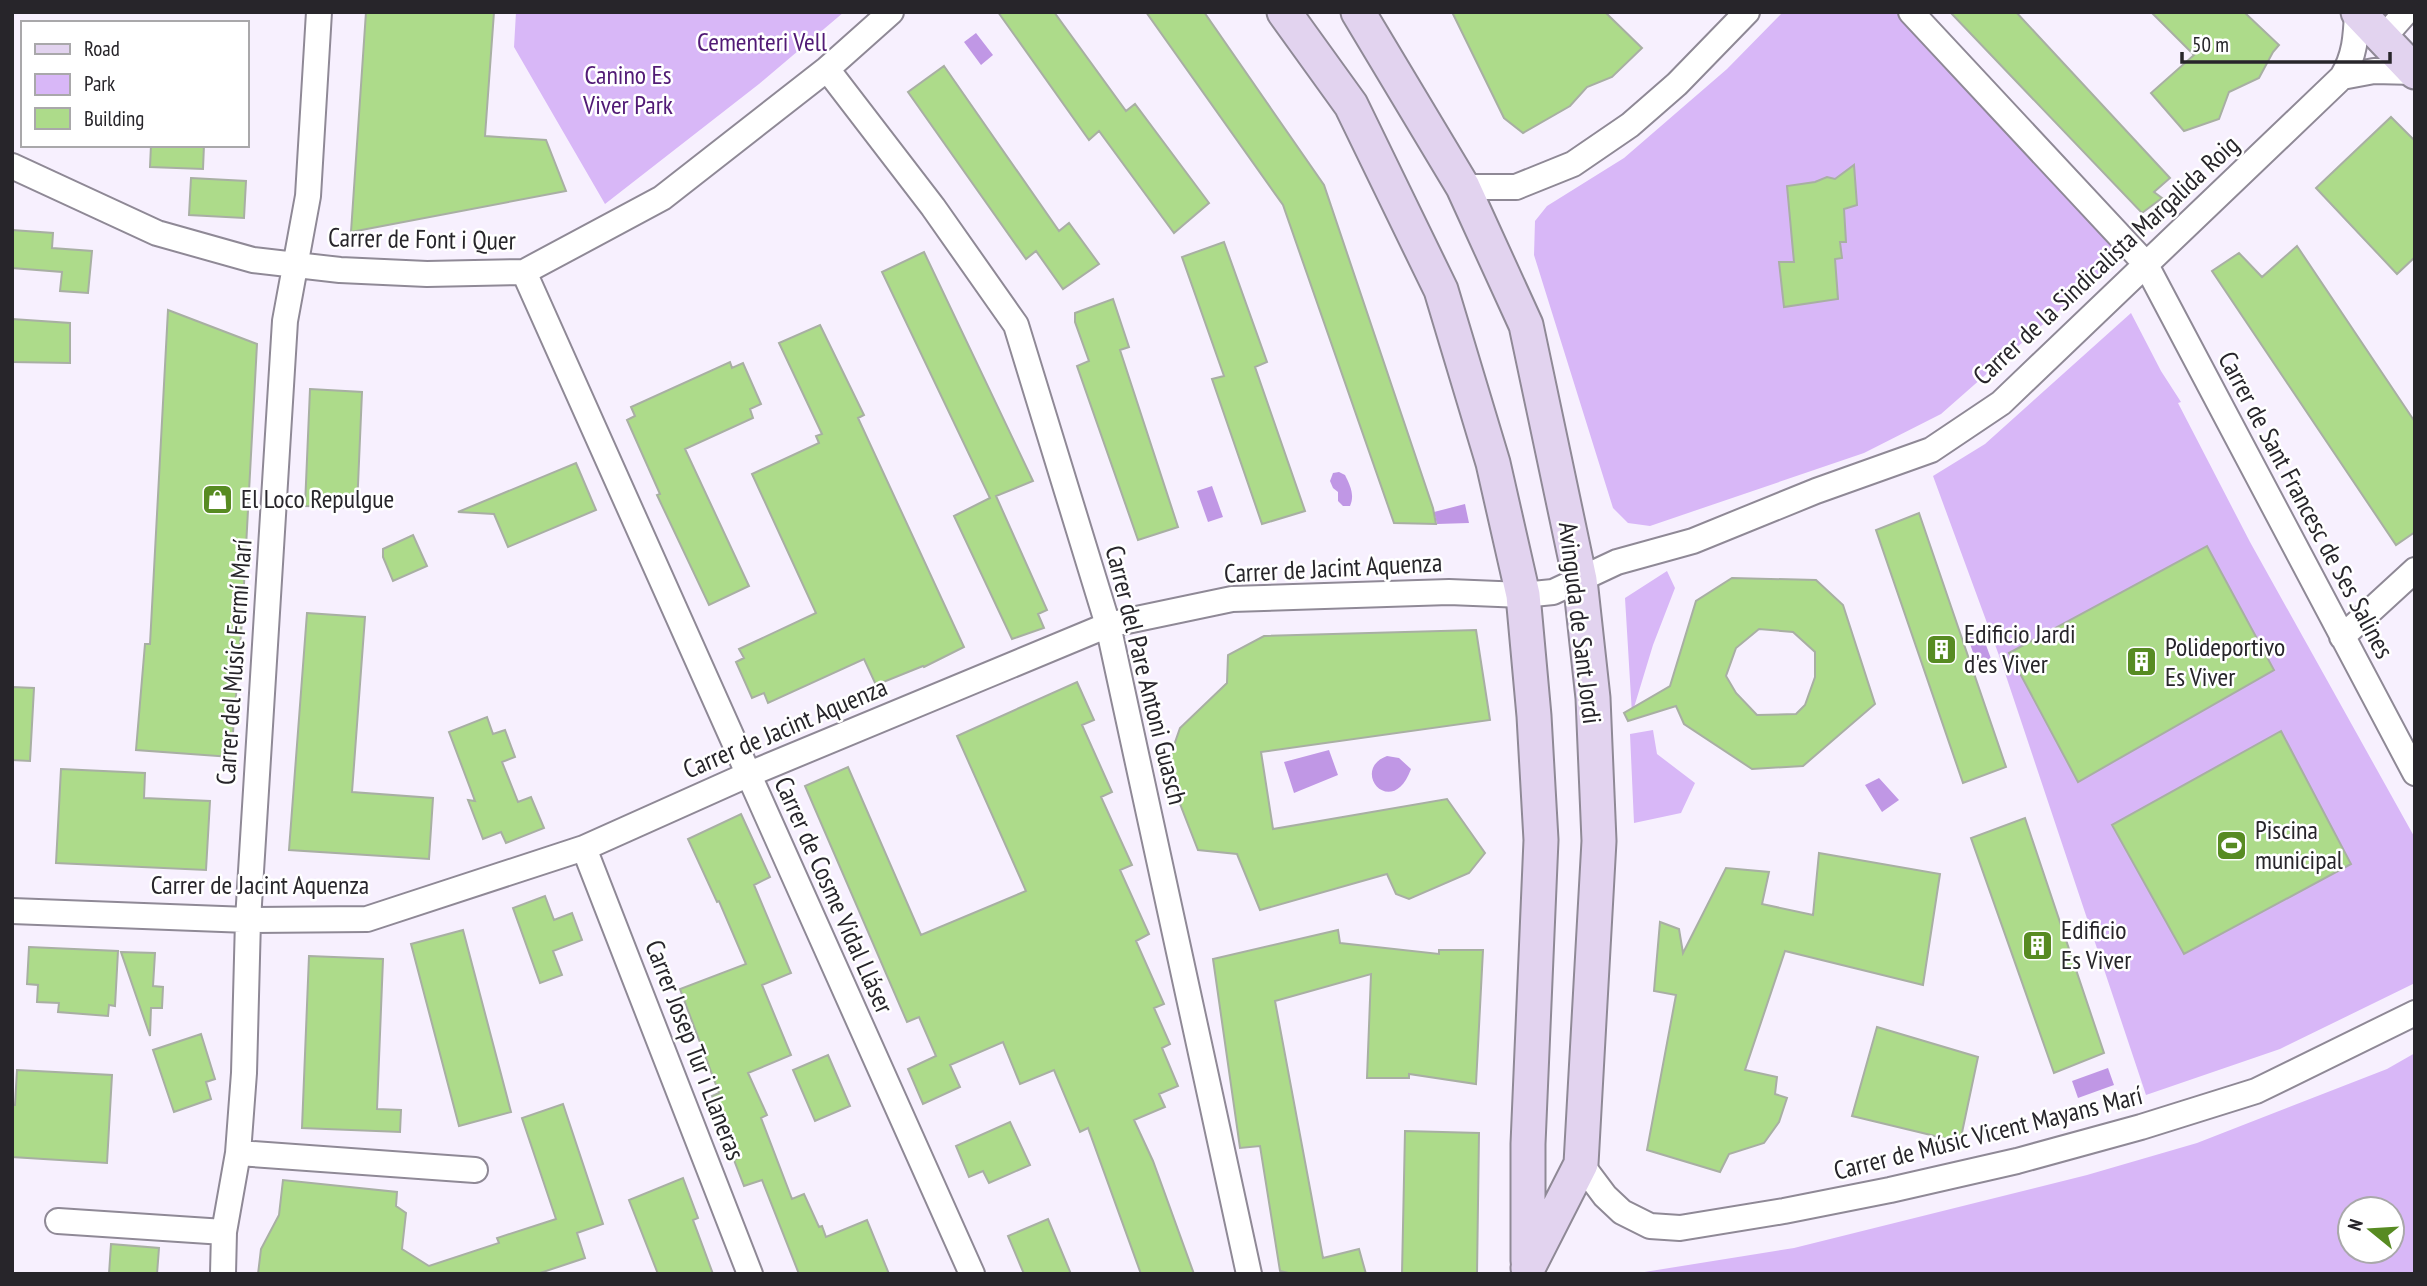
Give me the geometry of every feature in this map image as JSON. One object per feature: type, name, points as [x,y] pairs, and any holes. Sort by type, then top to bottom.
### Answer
[{"type":"street","name":"Carrer del Músic Fermí Marí","points":[[223,1274],[225,1232],[238,1153],[244,1073],[248,920],[285,321],[308,196],[319,12]]},
{"type":"street","name":"Carrer de Font i Quer","points":[[12,166],[157,233],[253,260],[294,266],[427,274],[524,272],[637,222],[662,198],[827,69],[891,12]]},
{"type":"street","name":"Avinguda de Sant Jordi","points":[[1284,12],[1351,105],[1441,290],[1493,463],[1523,595],[1535,716],[1541,840],[1528,1144],[1528,1271]]},
{"type":"street","name":"Avinguda de Sant Jordi","points":[[1358,12],[1463,187],[1527,325],[1580,580],[1593,698],[1599,841],[1581,1164],[1528,1271]]},
{"type":"street","points":[[1463,187],[1516,187],[1573,164],[1630,125],[1677,84],[1747,12]]},
{"type":"street","name":"Carrer de Sant Francesc de Ses Salines","points":[[1911,12],[2145,263],[2415,773]]},
{"type":"street","points":[[2358,12],[2415,72]]},
{"type":"street","name":"Carrer de la Sindicalista Margalida Roig","points":[[1580,580],[1617,562],[1693,541],[1816,491],[1931,450],[2001,403],[2342,77],[2355,48],[2358,12]]},
{"type":"street","points":[[2383,38],[2406,12]]},
{"type":"street","name":"Carrer del Pare Antoni Guasch","points":[[827,69],[933,207],[1016,325],[1108,625],[1250,1274]]},
{"type":"street","points":[[2342,77],[2374,71],[2415,72]]},
{"type":"street","name":"Carrer de Cosme Vidal Lláser","points":[[524,272],[972,1274]]},
{"type":"street","points":[[2342,637],[2415,570]]},
{"type":"street","name":"Carrer de Jacint Aquenza","points":[[12,911],[248,920],[367,919],[584,848],[747,775],[1108,625],[1231,599],[1449,592],[1523,595],[1553,592],[1580,580]]},
{"type":"street","name":"Carrer Josep Tur i Llaneras","points":[[584,848],[750,1274]]},
{"type":"street","name":"Carrer de Músic Vicent Mayans Marí","points":[[1581,1164],[1605,1196],[1622,1212],[1650,1226],[1680,1228],[1784,1211],[2017,1161],[2141,1127],[2256,1091],[2415,1013]]},
{"type":"street","points":[[238,1153],[475,1170]]},
{"type":"street","points":[[58,1221],[225,1232]]},
{"type":"green space","name":"Canino Es Viver Park","points":[[516,12],[844,12],[759,84],[605,204],[514,47]]},
{"type":"green space","points":[[1783,12],[1898,12],[2121,256],[1941,414],[1864,453],[1650,526],[1628,523],[1613,508],[1534,255],[1535,221],[1547,206],[1624,158],[1727,69]]},
{"type":"green space","points":[[2131,313],[2161,371],[2181,402],[2178,403],[2250,542],[2415,838],[2415,983],[2280,1049],[2146,1095],[2001,661],[1933,476],[1985,444]]},
{"type":"green space","points":[[1667,571],[1675,588],[1653,645],[1632,714],[1625,598]]},
{"type":"green space","points":[[1653,730],[1657,754],[1695,783],[1681,813],[1634,823],[1630,734]]},
{"type":"green space","points":[[2415,1053],[2415,1274],[1632,1274],[1794,1248],[2087,1175],[2197,1143],[2387,1069]]},
{"type":"shaded area","points":[[976,33],[993,55],[981,65],[964,42]]},
{"type":"shaded area","points":[[1333,473],[1345,475],[1350,486],[1350,506],[1343,506],[1338,501],[1338,492],[1330,481]]},
{"type":"shaded area","points":[[1212,486],[1223,517],[1208,522],[1197,491]]},
{"type":"shaded area","points":[[1465,504],[1469,523],[1437,524],[1434,512]]},
{"type":"shaded area","points":[[1980,629],[1993,664],[1979,669],[1966,633]]},
{"type":"shaded area","points":[[1329,750],[1338,775],[1294,793],[1284,762]]},
{"type":"shaded area","points":[[1387,756],[1399,758],[1411,769],[1403,784],[1394,791],[1385,791],[1373,780],[1372,771],[1376,763]]},
{"type":"shaded area","points":[[1879,778],[1899,800],[1882,812],[1865,785]]},
{"type":"shaded area","points":[[2108,1068],[2114,1085],[2078,1098],[2072,1081]]},
{"type":"building","points":[[366,12],[494,12],[485,136],[546,140],[566,191],[351,232]]},
{"type":"building","points":[[998,12],[1054,12],[1126,111],[1135,104],[1209,203],[1174,233],[1099,131],[1089,140]]},
{"type":"building","points":[[1146,12],[1204,12],[1324,185],[1433,508],[1436,524],[1394,523],[1283,205]]},
{"type":"building","points":[[1452,12],[1605,12],[1642,48],[1612,77],[1587,87],[1570,106],[1523,133],[1504,118]]},
{"type":"building","points":[[1950,12],[2016,12],[2170,178],[2154,192],[2162,198],[2142,213]]},
{"type":"building","points":[[2151,12],[2244,12],[2279,45],[2259,78],[2229,92],[2219,119],[2184,131],[2151,93],[2194,55]]},
{"type":"building","points":[[944,66],[1059,231],[1069,223],[1099,264],[1063,289],[1036,251],[1026,259],[908,92]]},
{"type":"building","points":[[2391,117],[2415,141],[2415,257],[2397,274],[2316,188]]},
{"type":"building","points":[[151,147],[204,147],[203,169],[150,167]]},
{"type":"building","points":[[1854,165],[1857,205],[1844,209],[1846,242],[1840,242],[1842,258],[1835,259],[1838,299],[1784,307],[1779,262],[1794,262],[1787,186],[1815,182],[1827,177],[1835,179]]},
{"type":"building","points":[[191,178],[246,181],[244,218],[189,215]]},
{"type":"building","points":[[12,230],[53,233],[52,248],[92,251],[88,293],[60,291],[62,272],[12,268]]},
{"type":"building","points":[[1224,242],[1267,362],[1255,367],[1305,511],[1262,524],[1212,379],[1224,376],[1182,257]]},
{"type":"building","points":[[2297,246],[2415,422],[2415,532],[2396,545],[2212,271],[2239,253],[2262,277]]},
{"type":"building","points":[[924,252],[1033,481],[996,496],[1047,610],[1038,614],[1044,628],[1012,639],[954,516],[990,498],[882,272]]},
{"type":"building","points":[[1113,299],[1129,347],[1120,350],[1178,527],[1138,540],[1077,366],[1089,361],[1075,322],[1075,313]]},
{"type":"building","points":[[168,310],[257,344],[242,621],[231,757],[136,750],[145,644],[150,644]]},
{"type":"building","points":[[12,319],[70,323],[70,363],[12,362]]},
{"type":"building","points":[[820,325],[864,415],[858,418],[964,647],[924,667],[876,685],[864,659],[768,703],[764,693],[752,698],[736,662],[744,658],[739,649],[816,613],[752,474],[819,443],[816,436],[822,434],[779,343]]},
{"type":"building","points":[[730,362],[732,368],[743,363],[761,404],[750,409],[753,418],[685,449],[749,586],[709,605],[657,495],[660,494],[627,420],[635,416],[631,407]]},
{"type":"building","points":[[310,389],[362,392],[357,508],[305,506]]},
{"type":"building","points":[[576,463],[596,510],[508,547],[494,514],[458,512]]},
{"type":"building","name":"Edificio Jardi d'es Viver","points":[[1919,513],[2006,767],[1963,783],[1876,530]]},
{"type":"building","points":[[413,535],[427,566],[393,581],[383,557],[383,549]]},
{"type":"building","name":"Polideportivo Es Viver","points":[[2207,546],[2274,670],[2078,782],[2009,653]]},
{"type":"building","points":[[1732,578],[1816,580],[1843,605],[1875,704],[1803,766],[1752,769],[1684,724],[1676,706],[1628,721],[1624,713],[1670,686],[1696,601]],"holes":[[[1759,629],[1793,632],[1815,652],[1815,677],[1805,705],[1796,714],[1757,715],[1736,693],[1726,676],[1736,648]]]},
{"type":"building","points":[[307,613],[365,617],[352,792],[433,798],[429,859],[289,850]]},
{"type":"building","points":[[1476,630],[1490,720],[1261,752],[1273,829],[1447,799],[1485,853],[1469,873],[1409,899],[1396,894],[1387,874],[1260,910],[1237,854],[1198,850],[1166,768],[1180,728],[1227,683],[1228,655],[1264,636]]},
{"type":"building","points":[[1077,682],[1094,720],[1082,725],[1112,792],[1101,797],[1132,865],[1120,870],[1149,934],[1136,941],[1164,1004],[1154,1008],[1170,1044],[1162,1048],[1178,1086],[1159,1094],[1165,1107],[1134,1120],[1153,1161],[1194,1274],[1141,1274],[1088,1128],[1080,1132],[1054,1070],[1020,1084],[1003,1042],[950,1065],[960,1087],[923,1104],[908,1069],[936,1056],[919,1017],[907,1022],[805,786],[848,767],[921,935],[1026,891],[957,736]]},
{"type":"building","points":[[12,687],[34,688],[30,761],[12,760]]},
{"type":"building","points":[[487,717],[493,734],[505,730],[515,757],[502,762],[518,802],[531,797],[544,828],[506,843],[501,832],[483,839],[468,800],[475,801],[449,732]]},
{"type":"building","name":"Piscina municipal","points":[[2281,731],[2351,864],[2184,954],[2112,825]]},
{"type":"building","points":[[61,769],[145,773],[144,798],[210,801],[206,870],[56,863]]},
{"type":"building","points":[[741,814],[770,877],[754,885],[791,973],[762,985],[791,1055],[748,1073],[767,1115],[761,1118],[792,1199],[804,1194],[826,1237],[867,1220],[889,1274],[799,1274],[762,1180],[744,1186],[734,1160],[740,1157],[712,1096],[719,1093],[680,989],[746,964],[688,839]]},
{"type":"building","name":"Edificio Es Viver","points":[[2025,818],[2104,1053],[2054,1073],[1971,838]]},
{"type":"building","points":[[1819,853],[1940,874],[1923,985],[1785,951],[1745,1070],[1777,1077],[1775,1094],[1787,1098],[1779,1122],[1764,1143],[1729,1154],[1720,1172],[1647,1150],[1676,995],[1654,991],[1660,922],[1679,929],[1683,953],[1726,868],[1769,872],[1762,904],[1813,915]]},
{"type":"building","points":[[545,896],[554,920],[572,913],[582,940],[553,951],[562,975],[540,983],[513,908]]},
{"type":"building","points":[[463,930],[511,1112],[459,1126],[411,944]]},
{"type":"building","points":[[1338,930],[1340,943],[1439,954],[1439,950],[1483,950],[1476,1084],[1409,1074],[1409,1078],[1367,1078],[1371,974],[1275,1001],[1323,1258],[1359,1249],[1366,1274],[1293,1274],[1280,1271],[1260,1146],[1240,1148],[1213,959]]},
{"type":"building","points":[[29,947],[118,951],[115,1006],[109,1005],[108,1016],[58,1012],[59,1003],[37,1002],[38,985],[27,984]]},
{"type":"building","points":[[121,952],[155,953],[153,986],[163,987],[162,1008],[151,1008],[150,1036]]},
{"type":"building","points":[[309,956],[383,959],[377,1109],[401,1110],[400,1132],[302,1128]]},
{"type":"building","points":[[1877,1027],[1978,1057],[1960,1142],[1852,1116]]},
{"type":"building","points":[[201,1034],[215,1079],[206,1082],[211,1099],[174,1112],[153,1050]]},
{"type":"building","points":[[828,1055],[850,1106],[815,1121],[793,1070]]},
{"type":"building","points":[[17,1070],[112,1075],[107,1163],[12,1157],[12,1105],[15,1105]]},
{"type":"building","points":[[563,1104],[603,1224],[577,1233],[585,1258],[537,1274],[258,1274],[261,1249],[279,1215],[283,1180],[397,1192],[396,1206],[406,1213],[402,1249],[429,1266],[499,1243],[497,1238],[556,1219],[522,1118]]},
{"type":"building","points":[[1010,1122],[1030,1165],[989,1183],[983,1171],[969,1177],[956,1146]]},
{"type":"building","points":[[1405,1131],[1479,1133],[1477,1274],[1402,1274]]},
{"type":"building","points":[[683,1178],[698,1218],[693,1220],[713,1274],[658,1274],[629,1200]]},
{"type":"building","points":[[1048,1219],[1071,1274],[1024,1274],[1008,1236]]},
{"type":"building","points":[[111,1244],[159,1248],[157,1274],[109,1274]]},
{"type":"place","name":"El Loco Repulgue","points":[[218,499]]},
{"type":"place","name":"Edificio Jardi d'es Viver","points":[[1941,649]]},
{"type":"place","name":"Polideportivo Es Viver","points":[[2142,662]]},
{"type":"place","name":"Piscina municipal","points":[[2232,845]]},
{"type":"place","name":"Edificio Es Viver","points":[[2038,945]]},
{"type":"park label","name":"Cementeri Vell","points":[[762,42]]}]
